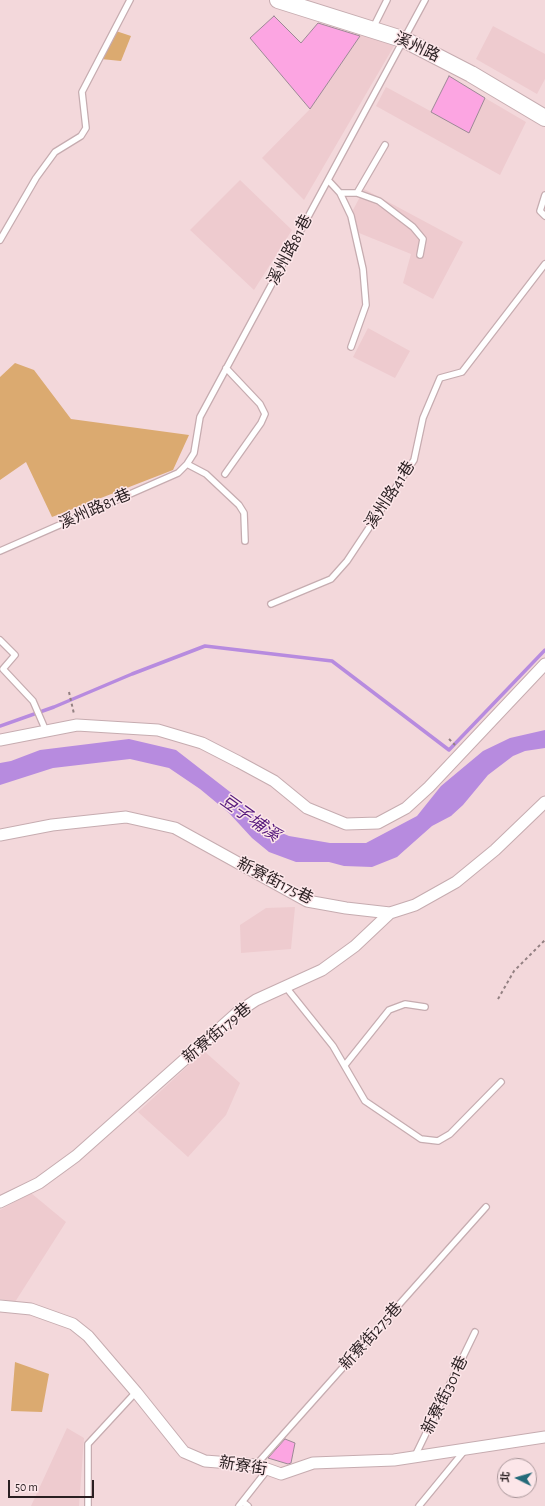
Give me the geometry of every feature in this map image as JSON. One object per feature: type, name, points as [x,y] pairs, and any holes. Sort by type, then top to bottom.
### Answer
[{"type":"street","name":"溪州路","points":[[278,0],[373,28],[405,40],[471,74],[545,118]]},
{"type":"street","points":[[0,740],[77,725],[158,730],[202,743],[239,762],[274,781],[308,808],[346,824],[378,823],[406,808],[429,786],[545,664]]},
{"type":"street","name":"新寮街175巷","points":[[0,835],[52,825],[126,817],[175,828],[307,901],[390,914],[414,905],[456,882],[495,850],[545,802]]},
{"type":"street","name":"新寮街179巷","points":[[0,1202],[39,1183],[76,1156],[238,1012],[256,1000],[322,970],[355,946],[390,914]]},
{"type":"street","name":"新寮街","points":[[0,1306],[31,1309],[73,1324],[88,1336],[136,1392],[184,1452],[205,1461],[256,1465],[281,1474],[313,1463],[394,1460],[545,1437]]},
{"type":"lane","points":[[0,240],[36,178],[55,152],[81,136],[86,128],[82,92],[130,0]]},
{"type":"lane","points":[[373,28],[387,0]]},
{"type":"lane","name":"溪州路81巷","points":[[0,551],[178,473],[188,464],[194,452],[200,417],[405,40],[425,0]]},
{"type":"lane","points":[[357,193],[384,145]]},
{"type":"lane","points":[[328,180],[340,193],[351,216],[364,276],[366,304],[351,347]]},
{"type":"lane","points":[[340,193],[357,193],[379,201],[413,227],[423,239],[420,255]]},
{"type":"lane","points":[[545,195],[540,211],[545,216]]},
{"type":"lane","name":"溪州路41巷","points":[[271,604],[331,579],[347,561],[414,460],[423,418],[440,378],[462,372],[545,264]]},
{"type":"lane","points":[[225,474],[261,423],[265,414],[260,404],[226,368]]},
{"type":"lane","points":[[188,464],[206,474],[239,505],[244,513],[245,542]]},
{"type":"lane","points":[[0,640],[15,655],[3,669],[33,701],[46,731]]},
{"type":"lane","points":[[285,986],[333,1046],[345,1065],[354,1085],[365,1101],[421,1139],[438,1141],[450,1134],[501,1082]]},
{"type":"lane","points":[[345,1065],[389,1010],[405,1004],[426,1006]]},
{"type":"lane","name":"新寮街275巷","points":[[256,1465],[486,1208]]},
{"type":"lane","name":"新寮街301巷","points":[[414,1457],[475,1332]]},
{"type":"lane","points":[[88,1506],[88,1444],[136,1392]]},
{"type":"lane","points":[[419,1506],[466,1448]]},
{"type":"lane","points":[[248,1506],[241,1504],[268,1469]]},
{"type":"path","points":[[69,692],[72,705]]},
{"type":"path","points":[[498,999],[514,972],[545,940]]},
{"type":"shaded area","points":[[493,26],[545,54],[545,79],[537,94],[476,59]]},
{"type":"shaded area","points":[[116,31],[131,36],[121,61],[101,59]]},
{"type":"shaded area","points":[[362,33],[394,46],[304,200],[262,158],[310,109]]},
{"type":"shaded area","points":[[386,87],[469,132],[485,98],[526,122],[500,175],[376,106]]},
{"type":"shaded area","points":[[240,180],[292,230],[254,290],[190,230]]},
{"type":"shaded area","points":[[364,189],[463,242],[433,299],[403,283],[411,254],[359,233],[352,212]]},
{"type":"shaded area","points":[[368,328],[410,351],[395,378],[353,357]]},
{"type":"shaded area","points":[[15,363],[34,370],[71,419],[189,435],[173,470],[52,517],[26,462],[0,480],[0,377]]},
{"type":"shaded area","points":[[295,907],[291,949],[241,953],[240,925],[266,908]]},
{"type":"shaded area","points":[[204,1051],[240,1083],[226,1115],[188,1157],[138,1112]]},
{"type":"shaded area","points":[[31,1193],[66,1222],[15,1302],[0,1299],[0,1210]]},
{"type":"shaded area","points":[[15,1362],[49,1374],[42,1412],[11,1411]]},
{"type":"shaded area","points":[[67,1428],[84,1438],[79,1506],[31,1506]]},
{"type":"water","name":"豆子埔溪","points":[[545,730],[545,748],[525,751],[513,756],[488,775],[463,805],[451,816],[432,826],[397,857],[372,867],[344,866],[329,862],[296,862],[269,852],[252,838],[229,813],[200,789],[169,768],[130,759],[53,768],[0,785],[0,763],[11,761],[40,750],[129,739],[176,750],[234,795],[263,825],[289,836],[330,843],[366,843],[417,816],[441,786],[483,751],[510,738]]},
{"type":"building","points":[[274,16],[301,43],[318,23],[360,36],[310,109],[250,38]]},
{"type":"building","points":[[449,76],[485,98],[469,133],[431,112]]},
{"type":"building","points":[[285,1439],[295,1443],[291,1463],[288,1464],[268,1458]]},
{"type":"waterway","points":[[0,726],[54,707],[132,674],[205,646],[332,661],[449,750],[545,650]]}]
